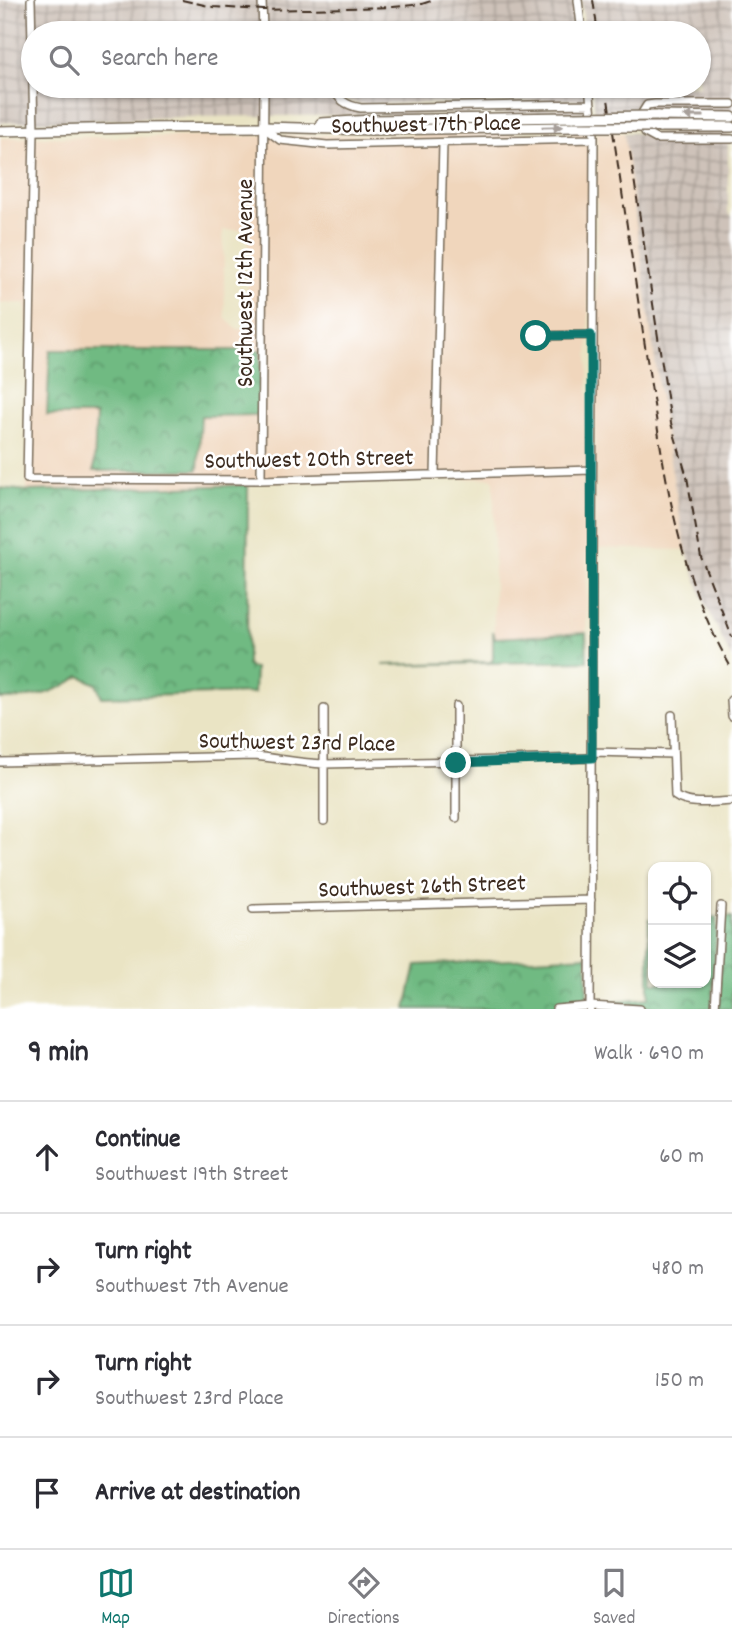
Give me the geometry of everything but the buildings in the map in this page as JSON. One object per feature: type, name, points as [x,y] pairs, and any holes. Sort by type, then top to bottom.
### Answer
[{"type":"main road","points":[[575,122],[657,116],[732,117]]},
{"type":"main road","points":[[0,131],[264,127],[372,120],[732,127]]},
{"type":"street","points":[[31,0],[31,21]]},
{"type":"street","points":[[262,0],[263,21]]},
{"type":"street","points":[[578,0],[581,21]]},
{"type":"street","points":[[33,98],[34,131]]},
{"type":"street","name":"Southwest 12th Avenue","points":[[261,480],[264,98]]},
{"type":"street","points":[[338,98],[361,108],[591,104]]},
{"type":"street","points":[[590,98],[594,139],[590,1008]]},
{"type":"street","points":[[732,104],[655,104],[647,105],[642,113],[645,133],[656,139],[732,139]]},
{"type":"street","name":"Southwest 17th Place","points":[[264,127],[281,140],[302,143],[594,139]]},
{"type":"street","name":"Southwest 20th Street","points":[[34,131],[27,479],[261,480],[592,470]]},
{"type":"street","points":[[435,475],[443,143]]},
{"type":"street","points":[[536,336],[591,335]]},
{"type":"street","points":[[730,700],[732,716]]},
{"type":"street","points":[[456,706],[456,818]]},
{"type":"street","points":[[324,709],[324,821]]},
{"type":"street","points":[[672,715],[675,796],[690,801],[732,801]]},
{"type":"street","name":"Southwest 23rd Place","points":[[0,762],[253,756],[293,763],[456,763],[592,755],[673,754]]},
{"type":"street","name":"Southwest 26th Street","points":[[253,909],[591,900]]},
{"type":"street","points":[[715,1009],[721,906]]},
{"type":"street","points":[[556,1009],[640,1009]]},
{"type":"shaded area","points":[[0,0],[575,0],[578,21],[21,21],[21,98],[335,98],[348,109],[361,111],[588,107],[589,113],[182,117],[0,123]]},
{"type":"shaded area","points":[[581,0],[732,0],[732,113],[595,113],[593,98],[711,98],[711,21],[584,21]]},
{"type":"shaded area","points":[[343,98],[587,100],[361,104]]},
{"type":"shaded area","points":[[590,133],[586,633],[494,638],[494,481],[491,478],[251,482],[248,485],[27,491],[29,351],[26,303],[0,303],[0,138]],"holes":[[[223,230],[248,230],[247,329],[236,329],[225,317]],[[96,415],[198,470],[94,471]]]},
{"type":"shaded area","points":[[597,133],[624,133],[664,426],[686,550],[595,548]]},
{"type":"shaded area","points":[[624,133],[728,133],[728,211],[732,217],[732,660],[704,601],[686,550],[664,426]]},
{"type":"green space","points":[[50,350],[261,350],[259,415],[201,416],[198,470],[94,471],[96,415],[47,415]]},
{"type":"green space","points":[[248,485],[247,665],[255,668],[254,693],[102,697],[96,684],[80,676],[42,694],[0,699],[0,488],[27,491]]},
{"type":"green space","points":[[493,631],[495,638],[586,633],[587,661],[382,665],[491,662]]},
{"type":"green space","points":[[717,917],[712,1009],[658,1009],[632,1004],[593,1003],[649,998],[649,988],[711,988],[711,918]]},
{"type":"green space","points":[[723,917],[732,917],[732,1009],[718,1009]]},
{"type":"green space","points":[[587,956],[587,1003],[543,1009],[406,1009],[416,965]]},
{"type":"railway","points":[[182,0],[213,7],[263,10],[393,7],[434,0]]},
{"type":"railway","points":[[593,0],[596,21]]},
{"type":"railway","points":[[608,98],[659,440],[674,518],[697,595],[732,669]]},
{"type":"railway","points":[[630,152],[671,423],[687,477],[701,557],[732,637]]},
{"type":"route","points":[[456,763],[592,758],[591,335],[536,336]]}]
